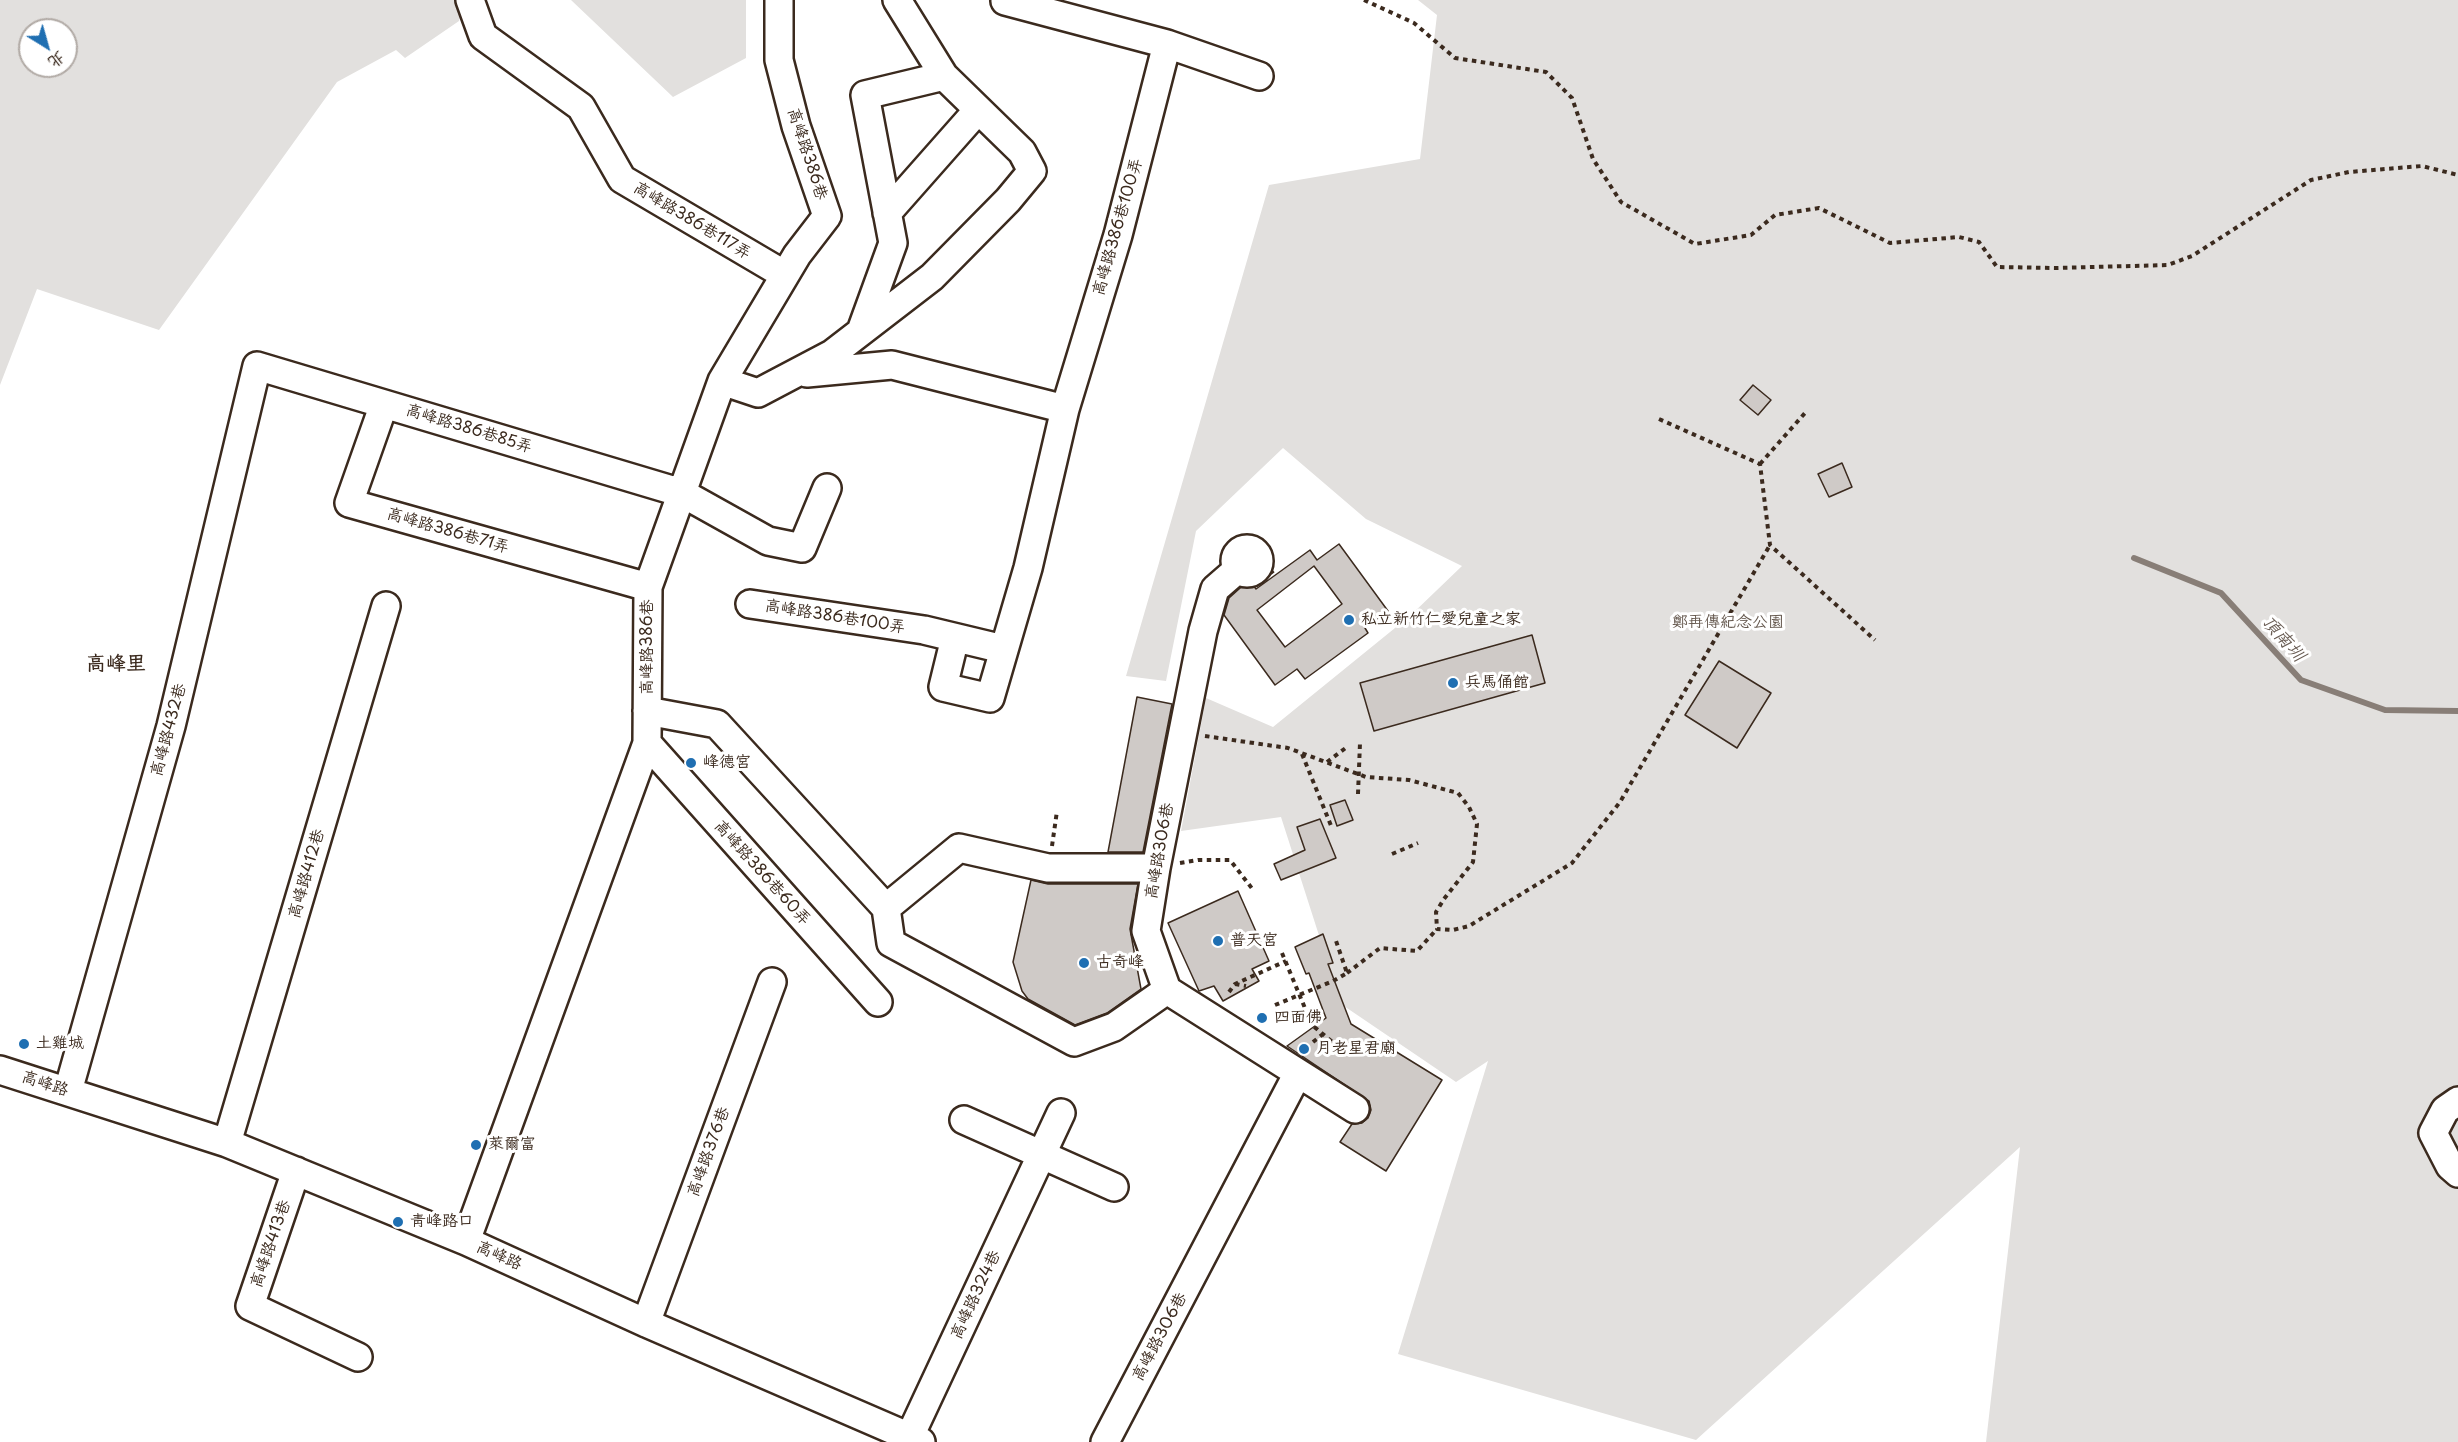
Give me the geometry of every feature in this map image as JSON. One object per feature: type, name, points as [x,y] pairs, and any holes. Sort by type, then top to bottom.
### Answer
[{"type":"street","name":"高峰路386巷117弄","points":[[470,0],[483,36],[580,107],[622,179],[785,275]]},
{"type":"street","name":"高峰路386巷","points":[[466,1241],[647,743],[648,588],[723,381],[797,255],[827,216],[796,126],[779,60],[779,0]]},
{"type":"street","points":[[723,381],[758,393],[832,354],[932,277],[1008,200],[1032,171],[1022,152],[944,76],[897,0]]},
{"type":"street","points":[[1005,1],[1167,44],[1259,76]]},
{"type":"street","name":"高峰路386巷100弄","points":[[955,638],[943,687],[990,698],[1028,568],[1065,409],[1118,235],[1167,44]]},
{"type":"street","points":[[861,331],[893,243],[865,95],[944,76]]},
{"type":"street","points":[[887,213],[978,110]]},
{"type":"street","points":[[794,374],[892,365],[1065,409]]},
{"type":"street","name":"高峰路386巷85弄","points":[[257,366],[682,493],[768,541],[802,548],[827,488]]},
{"type":"street","name":"高峰路432巷","points":[[68,1091],[171,726],[257,366]]},
{"type":"street","name":"高峰路386巷71弄","points":[[384,404],[349,503],[648,588]]},
{"type":"street","name":"高峰路306巷","points":[[1167,990],[1146,931],[1156,868],[1203,631],[1215,589],[1247,561]]},
{"type":"street","name":"高峰路386巷100弄","points":[[750,604],[924,630],[1003,649]]},
{"type":"street","name":"高峰路412巷","points":[[227,1143],[386,606]]},
{"type":"street","points":[[647,711],[717,724],[886,908],[891,943],[1074,1042],[1114,1027],[1167,990],[1355,1109]]},
{"type":"street","name":"高峰路386巷60弄","points":[[647,743],[878,1002]]},
{"type":"street","points":[[886,908],[959,848],[1048,868],[1156,868]]},
{"type":"street","name":"高峰路376巷","points":[[646,1323],[772,982]]},
{"type":"street","name":"高峰路","points":[[0,1070],[227,1143],[466,1241],[646,1323],[915,1439]]},
{"type":"street","name":"高峰路306巷","points":[[1105,1442],[1298,1073]]},
{"type":"street","points":[[2458,1101],[2445,1110],[2433,1133],[2450,1166],[2458,1173]]},
{"type":"street","name":"高峰路324巷","points":[[915,1439],[1061,1113]]},
{"type":"street","points":[[964,1120],[1114,1187]]},
{"type":"street","name":"高峰路413巷","points":[[296,1171],[250,1305],[358,1357]]},
{"type":"path","points":[[1364,0],[1414,23],[1455,58],[1546,72],[1572,98],[1593,159],[1621,202],[1695,244],[1751,235],[1775,215],[1819,208],[1890,243],[1959,237],[1979,243],[1997,267],[2168,265],[2193,256],[2311,180],[2349,172],[2422,166],[2458,175]]},
{"type":"path","points":[[1437,929],[1453,930],[1468,926],[1572,863],[1620,802],[1770,545],[1760,464],[1805,413]]},
{"type":"path","points":[[1659,419],[1760,464]]},
{"type":"path","points":[[1770,545],[1875,640]]},
{"type":"path","points":[[1247,561],[1275,576]]},
{"type":"path","points":[[1204,736],[1288,748],[1360,775],[1409,780],[1458,794],[1469,807],[1477,824],[1473,862],[1436,912],[1437,929],[1417,951],[1380,948],[1347,973],[1275,1005]]},
{"type":"path","points":[[1358,794],[1360,743]]},
{"type":"path","points":[[1326,762],[1347,747]]},
{"type":"path","points":[[1302,753],[1332,828]]},
{"type":"path","points":[[1048,868],[1057,811]]},
{"type":"path","points":[[1392,854],[1418,843]]},
{"type":"path","points":[[1156,868],[1198,860],[1230,860],[1254,891]]},
{"type":"path","points":[[1335,938],[1347,973]]},
{"type":"path","points":[[1282,953],[1312,1025],[1336,1045]]},
{"type":"path","points":[[1229,992],[1236,984],[1286,961]]},
{"type":"path","points":[[1236,984],[1246,986]]},
{"type":"path","points":[[1313,1042],[1323,1034]]},
{"type":"green space","points":[[0,0],[485,0],[461,13],[459,21],[405,58],[396,50],[337,82],[159,330],[37,289],[0,385]]},
{"type":"green space","points":[[571,0],[746,0],[746,58],[673,97]]},
{"type":"green space","name":"鄭再傳紀念公園","points":[[1418,0],[2458,0],[2458,1442],[1986,1442],[2020,1147],[1696,1440],[1398,1354],[1488,1061],[1456,1082],[1341,1004],[1281,817],[1181,831],[1206,698],[1273,727],[1411,615],[1462,566],[1366,519],[1283,448],[1196,531],[1166,681],[1126,676],[1269,185],[1420,159],[1437,15]]},
{"type":"building","points":[[1753,385],[1771,400],[1758,415],[1740,400]]},
{"type":"building","points":[[1842,463],[1852,487],[1829,497],[1818,474]]},
{"type":"building","name":"私立新竹仁愛兒童之家","points":[[1339,544],[1388,611],[1365,628],[1368,633],[1305,679],[1297,669],[1275,685],[1224,615],[1229,598],[1249,580],[1256,589],[1310,550],[1317,560]],"holes":[[[1314,566],[1342,604],[1285,647],[1257,610]]]},
{"type":"building","name":"兵馬俑館","points":[[1532,635],[1545,683],[1374,731],[1360,683]]},
{"type":"building","points":[[1719,661],[1771,693],[1737,748],[1685,715]]},
{"type":"building","points":[[1137,697],[1172,704],[1143,852],[1108,852]]},
{"type":"building","points":[[1345,800],[1353,820],[1337,826],[1330,805]]},
{"type":"building","points":[[1320,819],[1336,858],[1281,880],[1274,864],[1305,850],[1297,827]]},
{"type":"building","points":[[1031,880],[1048,884],[1138,884],[1130,929],[1141,989],[1107,1013],[1075,1025],[1028,999],[1022,991],[1013,962]]},
{"type":"building","name":"普天宮","points":[[1238,891],[1269,961],[1252,969],[1259,981],[1223,1001],[1214,986],[1199,991],[1168,923]]},
{"type":"building","points":[[1323,934],[1333,963],[1328,964],[1351,1024],[1442,1080],[1386,1171],[1340,1142],[1352,1124],[1362,1123],[1368,1118],[1371,1110],[1369,1101],[1287,1046],[1326,1018],[1309,973],[1306,974],[1295,947]]},
{"type":"waterway","name":"頂南圳","points":[[2134,558],[2221,593],[2301,680],[2385,710],[2458,711]]},
{"type":"place","name":"私立新竹仁愛兒童之家","points":[[1349,620]]},
{"type":"place","name":"兵馬俑館","points":[[1453,683]]},
{"type":"place","name":"峰德宮","points":[[691,763]]},
{"type":"place","name":"普天宮","points":[[1218,941]]},
{"type":"place","name":"古奇峰","points":[[1084,963]]},
{"type":"place","name":"四面佛","points":[[1262,1018]]},
{"type":"place","name":"土雞城","points":[[24,1044]]},
{"type":"place","name":"月老星君廟","points":[[1304,1049]]},
{"type":"place","name":"萊爾富","points":[[476,1145]]},
{"type":"place","name":"青峰路口","points":[[398,1222]]},
{"type":"district","name":"高峰里","points":[[116,664]]}]
